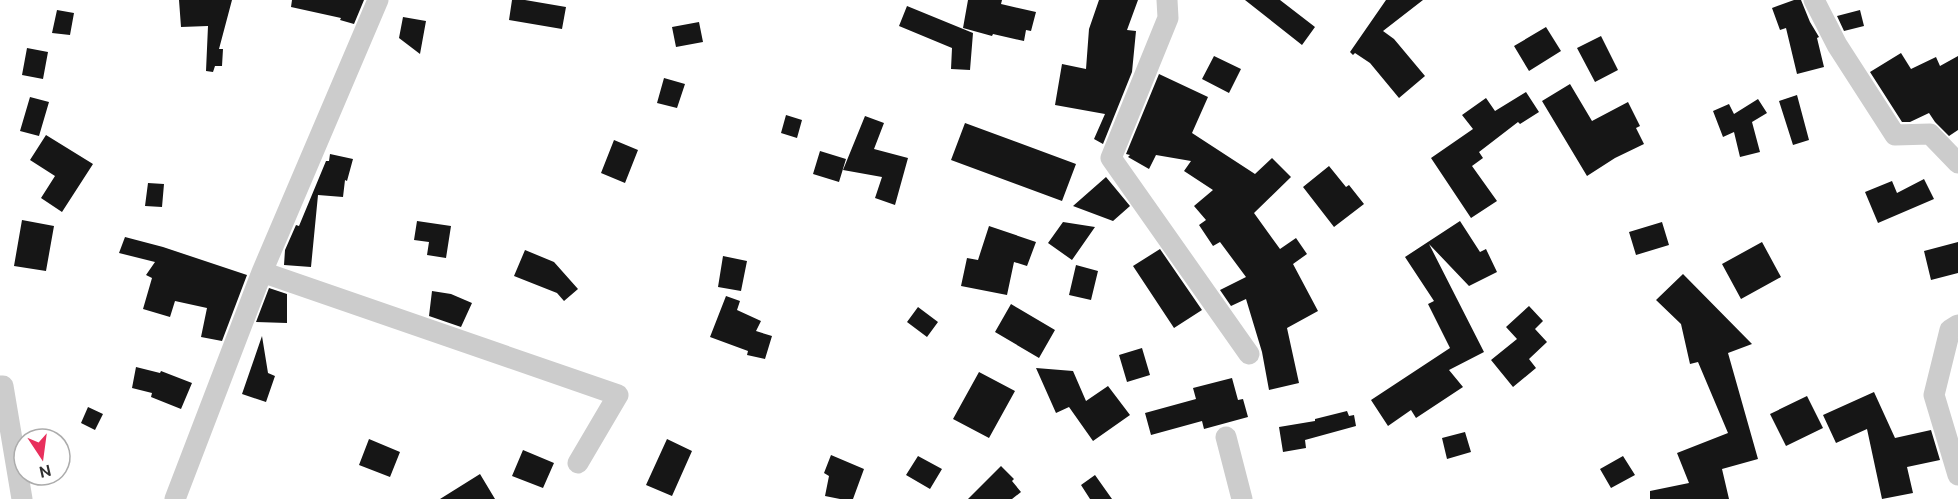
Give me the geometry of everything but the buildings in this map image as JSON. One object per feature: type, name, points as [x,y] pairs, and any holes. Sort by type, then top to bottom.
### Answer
[{"type":"street","points":[[175,499],[262,272],[378,0]]},
{"type":"street","points":[[1167,0],[1168,18],[1111,158],[1249,354]]},
{"type":"street","points":[[1814,0],[1837,45],[1895,135],[1930,134],[1958,163]]},
{"type":"street","points":[[262,272],[618,395],[578,463]]},
{"type":"street","points":[[1958,325],[1950,330],[1934,395],[1958,475]]},
{"type":"street","points":[[0,386],[3,386],[22,499]]},
{"type":"street","points":[[1226,438],[1242,499]]}]
